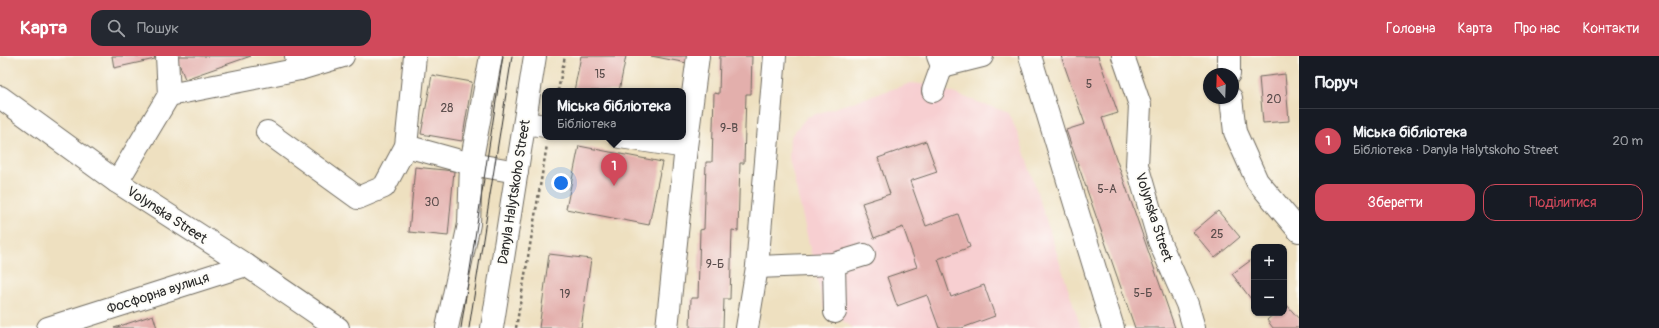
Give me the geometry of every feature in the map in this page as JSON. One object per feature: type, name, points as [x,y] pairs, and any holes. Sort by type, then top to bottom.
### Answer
[{"type":"street","points":[[116,182],[169,95],[168,56]]},
{"type":"street","points":[[169,95],[298,62],[342,56]]},
{"type":"street","points":[[267,132],[358,198],[384,187],[406,146],[415,56]]},
{"type":"street","points":[[447,328],[469,224],[471,164],[491,56]]},
{"type":"street","name":"Danyla Halytskoho Street","points":[[492,328],[517,172],[539,131],[533,56]]},
{"type":"street","points":[[667,328],[686,147],[698,56]]},
{"type":"street","points":[[747,328],[757,267],[775,56]]},
{"type":"street","points":[[933,91],[940,61],[982,56]]},
{"type":"street","points":[[1030,56],[1113,328]]},
{"type":"street","name":"Volynska Street","points":[[1123,56],[1140,105],[1137,165],[1159,241],[1187,304],[1194,328]]},
{"type":"street","points":[[1229,56],[1229,68]]},
{"type":"street","name":"Volynska Street","points":[[0,97],[116,182],[246,265],[338,328]]},
{"type":"street","points":[[1232,104],[1235,132],[1257,181],[1299,231]]},
{"type":"street","points":[[640,140],[686,147]]},
{"type":"street","points":[[406,146],[471,164],[517,172]]},
{"type":"street","points":[[757,267],[834,264],[864,255]]},
{"type":"street","points":[[834,264],[835,312]]},
{"type":"street","name":"Фосфорна вулиця","points":[[48,328],[246,265]]},
{"type":"path","points":[[559,88],[565,56]]},
{"type":"path","points":[[516,328],[539,131]]},
{"type":"shaded area","points":[[911,83],[930,85],[1009,113],[1021,142],[1081,328],[853,328],[824,308],[789,158],[790,137],[807,117]]},
{"type":"building","points":[[112,56],[154,56],[155,59],[114,68]]},
{"type":"building","points":[[176,56],[251,56],[185,79]]},
{"type":"building","points":[[581,56],[626,56],[620,88],[575,88]]},
{"type":"building","points":[[651,56],[688,56],[687,63]]},
{"type":"building","points":[[720,56],[752,56],[751,94],[746,94],[744,163],[740,163],[738,231],[732,230],[730,299],[724,299],[723,328],[690,328],[691,298],[698,298],[700,230],[704,229],[706,162],[712,162],[714,93],[719,94]]},
{"type":"building","points":[[1061,56],[1098,56],[1118,113],[1102,118],[1175,328],[1135,328],[1066,130],[1085,124]]},
{"type":"building","points":[[1285,74],[1289,121],[1263,123],[1259,77]]},
{"type":"building","points":[[432,75],[472,82],[462,141],[421,134]]},
{"type":"building","points":[[926,141],[937,172],[910,181],[926,226],[958,214],[970,247],[938,259],[951,297],[984,285],[995,316],[962,328],[939,328],[927,295],[897,306],[887,277],[917,267],[903,227],[874,238],[862,203],[890,194],[878,158]]},
{"type":"building","points":[[579,146],[662,162],[649,225],[566,209]]},
{"type":"building","points":[[415,167],[454,171],[448,236],[409,232]]},
{"type":"building","points":[[1218,211],[1240,237],[1215,258],[1193,232]]},
{"type":"building","points":[[549,254],[591,259],[581,328],[539,328]]},
{"type":"building","points":[[1251,260],[1251,299],[1232,274]]},
{"type":"building","points":[[1287,305],[1299,319],[1299,328],[1273,328],[1267,320],[1272,316],[1287,316]]},
{"type":"building","points":[[153,315],[157,328],[114,328]]},
{"type":"tram line","points":[[461,328],[503,56]]},
{"type":"tram line","points":[[469,328],[512,56]]},
{"type":"place","name":"Міська бібліотека","points":[[614,186]]}]
